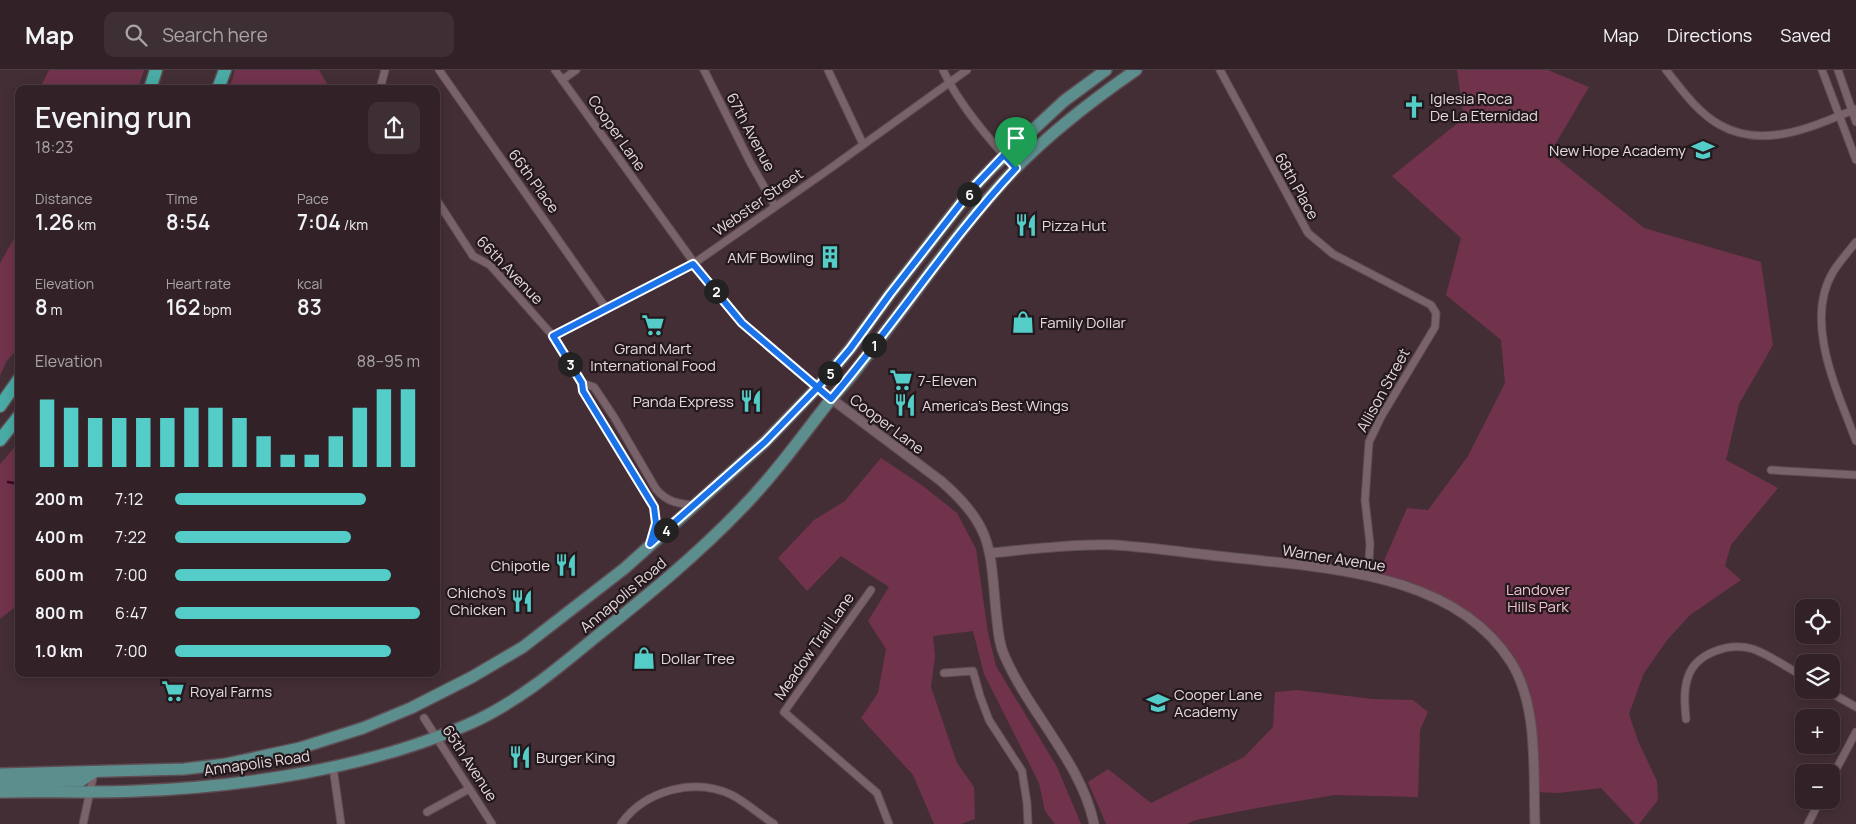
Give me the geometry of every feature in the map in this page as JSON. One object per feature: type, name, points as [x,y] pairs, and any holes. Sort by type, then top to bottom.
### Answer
[{"type":"highway","points":[[151,85],[156,70]]},
{"type":"highway","points":[[219,85],[225,70]]},
{"type":"highway","points":[[0,406],[15,385]]},
{"type":"highway","points":[[0,440],[15,421]]},
{"type":"main road","name":"Annapolis Road","points":[[0,774],[184,769],[258,758],[329,739],[404,711],[455,686],[523,647],[625,568],[765,442],[817,388],[850,349],[890,294],[972,189],[1004,155],[1064,102],[1106,70]]},
{"type":"main road","name":"Annapolis Road","points":[[0,792],[141,791],[212,786],[333,767],[381,755],[436,737],[488,714],[537,684],[649,593],[708,542],[741,509],[786,458],[831,399],[853,374],[966,225],[1016,168],[1073,118],[1136,70]]},
{"type":"main road","points":[[0,782],[81,781],[94,772]]},
{"type":"street","points":[[381,85],[385,70]]},
{"type":"street","name":"66th Place","points":[[439,70],[606,308]]},
{"type":"street","name":"Cooper Lane","points":[[555,70],[693,264],[742,323],[817,388],[957,495],[976,518],[983,530],[990,554],[1000,646],[1028,697],[1067,760],[1083,793],[1094,824]]},
{"type":"street","points":[[562,80],[576,70]]},
{"type":"street","name":"67th Avenue","points":[[704,70],[750,162],[775,206]]},
{"type":"street","points":[[828,70],[863,144]]},
{"type":"street","points":[[943,70],[949,83],[1016,168]]},
{"type":"street","name":"Webster Street","points":[[553,336],[693,264],[967,70]]},
{"type":"street","name":"68th Place","points":[[1220,70],[1308,233],[1333,254],[1431,305],[1436,313]]},
{"type":"street","points":[[1666,70],[1706,116],[1735,132],[1766,136],[1782,134],[1854,110]]},
{"type":"street","points":[[1822,70],[1856,160]]},
{"type":"street","points":[[1838,70],[1854,110],[1856,122]]},
{"type":"street","name":"66th Avenue","points":[[440,205],[473,256],[490,265],[553,336],[582,383],[583,391],[654,507],[656,523],[650,544]]},
{"type":"street","points":[[1856,242],[1832,274],[1825,294],[1821,329],[1826,359],[1856,441]]},
{"type":"street","name":"Allison Street","points":[[1368,575],[1370,544],[1365,500],[1369,442],[1381,417],[1435,327],[1436,313]]},
{"type":"street","name":"66th Avenue","points":[[582,383],[594,387],[662,497],[672,502],[695,505]]},
{"type":"street","points":[[1770,470],[1856,474]]},
{"type":"street","name":"Warner Avenue","points":[[990,554],[1044,548],[1114,545],[1274,562],[1368,575],[1393,582],[1434,598],[1466,616],[1498,644],[1511,662],[1523,686],[1530,716],[1535,824]]},
{"type":"street","name":"Meadow Trail Lane","points":[[871,590],[784,712],[877,793],[889,824]]},
{"type":"street","points":[[1686,720],[1685,692],[1688,676],[1700,660],[1710,654],[1722,649],[1738,647],[1753,650],[1795,672]]},
{"type":"street","points":[[944,673],[973,671],[989,720],[1022,771],[1028,824]]},
{"type":"street","points":[[1840,698],[1856,707]]},
{"type":"street","name":"65th Avenue","points":[[424,718],[492,824]]},
{"type":"street","points":[[1839,764],[1856,732]]},
{"type":"street","points":[[333,767],[341,824]]},
{"type":"street","points":[[83,824],[94,772]]},
{"type":"street","points":[[621,824],[640,805],[654,796],[684,787],[700,786],[719,790],[733,796],[774,824]]},
{"type":"street","points":[[427,812],[470,789]]},
{"type":"street","points":[[1808,824],[1816,809]]},
{"type":"green space","points":[[49,70],[144,70],[139,85],[42,85]]},
{"type":"green space","points":[[235,70],[319,70],[328,85],[230,85]]},
{"type":"green space","name":"Landover Hills Park","points":[[1457,70],[1548,70],[1589,87],[1550,153],[1644,228],[1761,262],[1773,345],[1739,404],[1726,460],[1778,488],[1731,545],[1725,566],[1741,580],[1690,615],[1668,639],[1644,673],[1629,714],[1638,741],[1657,781],[1658,800],[1639,824],[1635,824],[1601,788],[1559,793],[1534,792],[1523,686],[1484,631],[1443,602],[1377,577],[1407,508],[1428,510],[1468,456],[1505,383],[1501,340],[1446,295],[1461,238],[1392,176],[1464,118]]},
{"type":"green space","points":[[15,237],[15,352],[6,362],[0,376],[0,263]]},
{"type":"green space","points":[[15,447],[15,607],[0,619],[0,464]]},
{"type":"green space","points":[[881,458],[923,486],[957,513],[976,549],[988,633],[996,666],[1057,767],[1081,824],[1055,824],[1045,811],[1039,783],[984,674],[973,631],[933,636],[935,656],[931,687],[957,763],[974,787],[975,819],[961,824],[934,824],[913,775],[861,718],[878,693],[886,649],[868,621],[889,587],[841,556],[807,591],[778,558],[814,520],[845,501]]},
{"type":"green space","points":[[1298,690],[1373,699],[1413,700],[1428,712],[1420,730],[1418,797],[1335,795],[1257,808],[1196,820],[1187,824],[1106,824],[1088,782],[1108,769],[1151,803],[1244,757],[1273,727],[1275,692]]},
{"type":"waterway","points":[[8,482],[15,483]]},
{"type":"place","name":"Iglesia Roca De La Eternidad","points":[[1414,107]]},
{"type":"place","name":"New Hope Academy","points":[[1703,150]]},
{"type":"place","name":"Pizza Hut","points":[[1026,225]]},
{"type":"place","name":"AMF Bowling","points":[[830,257]]},
{"type":"place","name":"Family Dollar","points":[[1023,322]]},
{"type":"place","name":"Grand Mart International Food","points":[[653,325]]},
{"type":"place","name":"7-Eleven","points":[[901,380]]},
{"type":"place","name":"Panda Express","points":[[751,401]]},
{"type":"place","name":"America's Best Wings","points":[[905,405]]},
{"type":"place","name":"Chipotle","points":[[566,565]]},
{"type":"place","name":"Chicho’s Chicken","points":[[522,601]]},
{"type":"place","name":"Dollar Tree","points":[[644,658]]},
{"type":"place","name":"Royal Farms","points":[[173,691]]},
{"type":"place","name":"Cooper Lane Academy","points":[[1158,703]]},
{"type":"place","name":"Burger King","points":[[520,757]]},
{"type":"route","points":[[1016,168],[966,225],[853,374],[831,399],[817,388],[756,336],[742,323],[693,264],[553,336],[582,383],[583,391],[654,507],[656,523],[650,544],[765,442],[817,388],[850,349],[890,294],[964,202],[972,189],[1004,155],[1016,168]]}]
